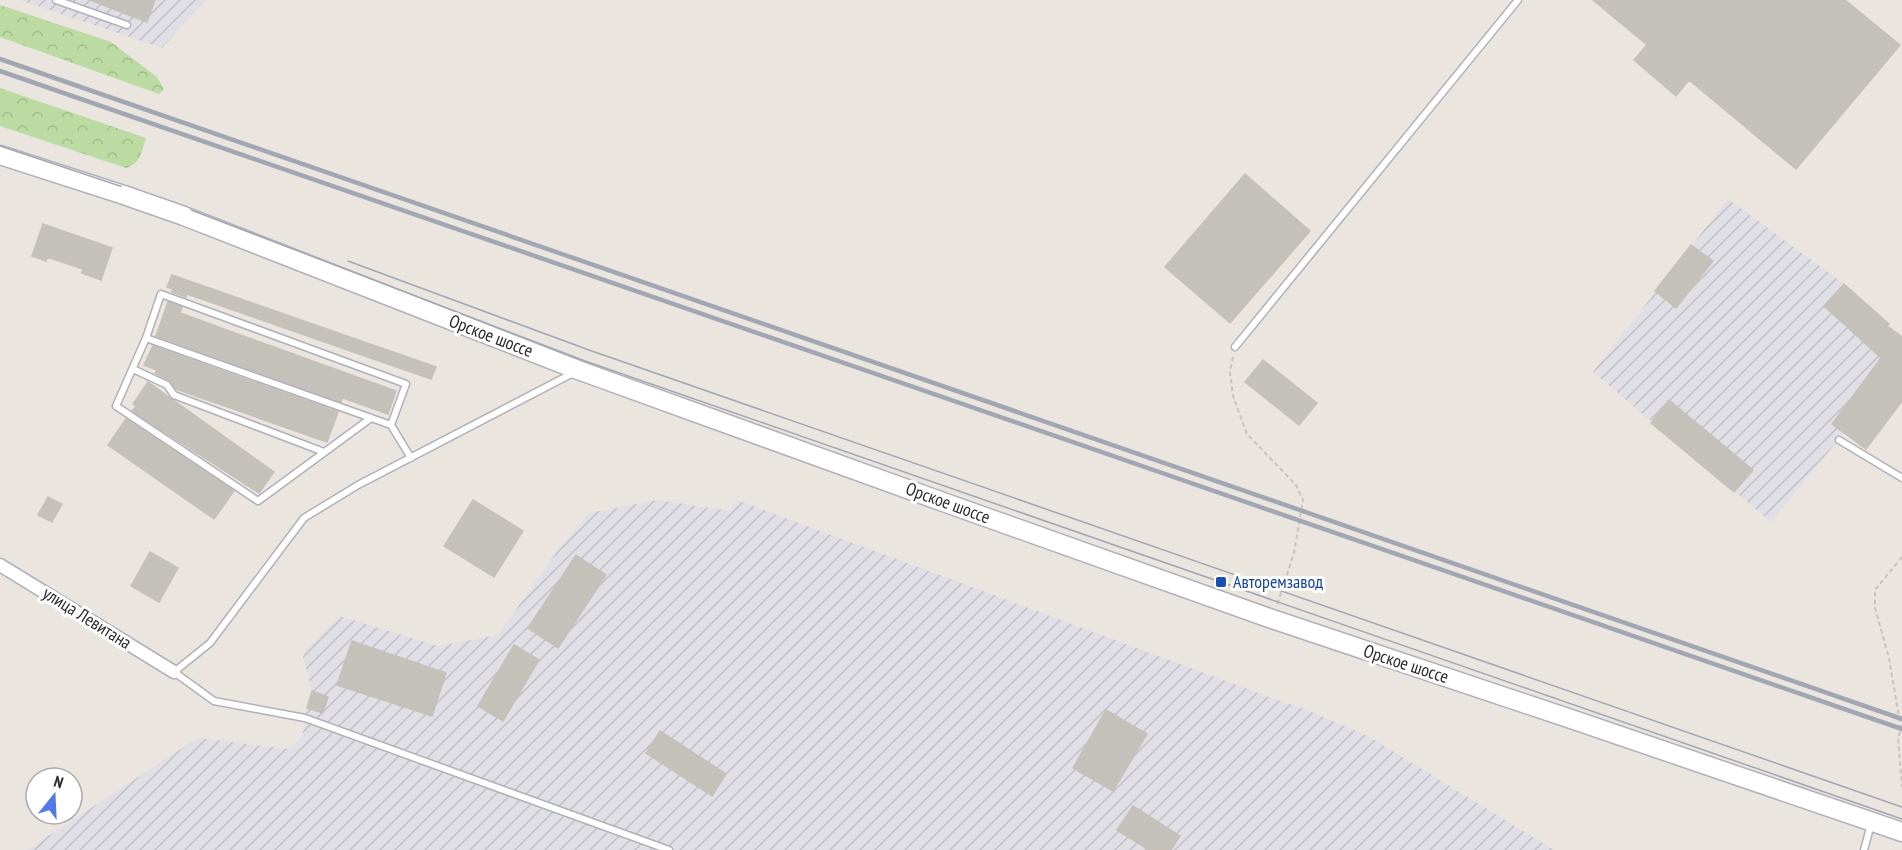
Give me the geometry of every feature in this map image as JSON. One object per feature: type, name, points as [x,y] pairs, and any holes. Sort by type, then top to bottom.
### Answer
[{"type":"street","name":"Орское шоссе","points":[[0,155],[184,216],[578,370],[1272,619],[1902,832]]},
{"type":"street","name":"улица Левитана","points":[[0,565],[174,672]]},
{"type":"lane","points":[[56,0],[127,25]]},
{"type":"lane","points":[[1234,346],[1518,0]]},
{"type":"lane","points":[[371,418],[258,501],[116,406],[146,338],[161,294],[406,384],[391,425]]},
{"type":"lane","points":[[146,338],[391,425],[411,458]]},
{"type":"lane","points":[[133,369],[167,385],[174,395],[324,452]]},
{"type":"lane","points":[[578,370],[358,485],[304,518],[210,643],[174,672],[214,701],[305,718],[669,850]]},
{"type":"lane","points":[[1839,440],[1902,478]]},
{"type":"lane","points":[[1864,850],[1872,822]]},
{"type":"path","points":[[1234,346],[1230,372],[1233,396],[1247,435],[1296,485],[1303,500],[1294,553],[1272,619]]},
{"type":"path","points":[[1902,557],[1875,590],[1875,608],[1889,658],[1901,729],[1898,738],[1902,787]]},
{"type":"shaded area","points":[[20,0],[206,0],[162,48]]},
{"type":"shaded area","points":[[1728,199],[1844,284],[1899,335],[1832,423],[1844,433],[1771,522],[1593,372]]},
{"type":"shaded area","points":[[657,500],[730,511],[737,500],[1307,710],[1368,736],[1554,850],[27,850],[64,826],[84,826],[84,813],[198,738],[288,749],[302,738],[312,691],[303,657],[307,648],[340,616],[438,646],[498,635],[558,550],[589,513]]},
{"type":"green space","points":[[0,5],[111,42],[157,77],[164,89],[159,94],[0,37]]},
{"type":"green space","points":[[0,88],[146,138],[140,156],[126,168],[0,126]]},
{"type":"building","points":[[90,0],[155,0],[147,22]]},
{"type":"building","points":[[1593,0],[1845,0],[1900,45],[1796,169],[1689,80],[1676,96],[1634,60],[1647,45]]},
{"type":"building","points":[[1245,174],[1310,231],[1230,323],[1165,267]]},
{"type":"building","points":[[43,224],[112,248],[101,280],[82,273],[83,269],[47,257],[46,261],[32,256]]},
{"type":"building","points":[[1691,245],[1713,261],[1676,308],[1655,291]]},
{"type":"building","points":[[172,275],[436,367],[431,379],[187,294],[186,297],[172,292],[173,289],[167,287]]},
{"type":"building","points":[[1844,284],[1889,324],[1887,326],[1902,337],[1902,401],[1866,449],[1832,424],[1881,358],[1824,306]]},
{"type":"building","points":[[168,302],[182,307],[180,313],[396,391],[388,414],[343,398],[341,402],[156,336]]},
{"type":"building","points":[[153,346],[338,412],[327,442],[176,389],[170,381],[155,373],[157,370],[144,365]]},
{"type":"building","points":[[1263,360],[1317,403],[1299,425],[1245,382]]},
{"type":"building","points":[[148,382],[274,472],[259,493],[132,411],[136,406],[133,404]]},
{"type":"building","points":[[1669,400],[1753,470],[1734,492],[1651,423]]},
{"type":"building","points":[[126,419],[234,491],[214,519],[108,445]]},
{"type":"building","points":[[48,497],[62,504],[52,522],[38,515]]},
{"type":"building","points":[[473,500],[523,531],[494,577],[444,546]]},
{"type":"building","points":[[150,552],[178,568],[159,602],[131,586]]},
{"type":"building","points":[[576,555],[606,575],[558,648],[528,628]]},
{"type":"building","points":[[352,641],[446,673],[432,716],[337,685]]},
{"type":"building","points":[[514,645],[539,660],[503,721],[478,706]]},
{"type":"building","points":[[312,691],[328,697],[323,713],[307,708]]},
{"type":"building","points":[[1106,710],[1147,734],[1113,791],[1073,768]]},
{"type":"building","points":[[660,731],[726,774],[712,796],[646,753]]},
{"type":"building","points":[[1133,806],[1180,836],[1171,850],[1149,850],[1117,830]]},
{"type":"tram line","points":[[0,146],[186,208],[585,361],[1902,819]]},
{"type":"tram line","points":[[348,261],[589,350],[1902,807]]},
{"type":"railway","points":[[0,59],[1902,719]]},
{"type":"railway","points":[[0,71],[1902,729]]},
{"type":"place","name":"Авторемзавод","points":[[1221,582]]}]
